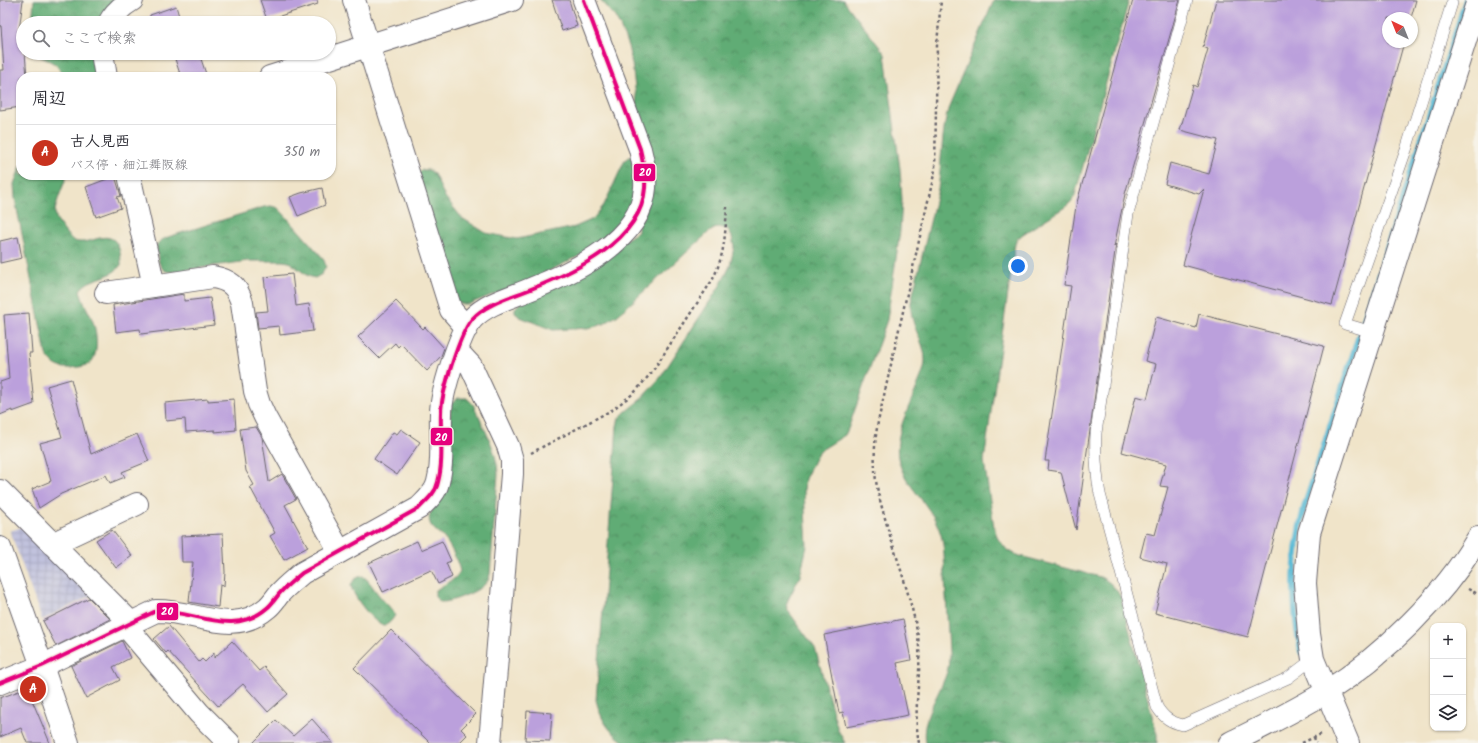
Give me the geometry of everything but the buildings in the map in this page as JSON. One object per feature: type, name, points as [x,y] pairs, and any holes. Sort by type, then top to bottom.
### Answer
[{"type":"street","points":[[113,16],[122,6],[132,0]]},
{"type":"street","points":[[354,0],[451,310],[467,328]]},
{"type":"street","points":[[336,56],[512,0]]},
{"type":"street","points":[[0,683],[42,666],[156,611],[168,610],[226,623],[241,622],[256,616],[268,608],[289,584],[302,573],[418,508],[430,497],[438,483],[440,467],[442,402],[457,351],[472,319],[483,310],[496,303],[566,275],[592,260],[616,241],[630,226],[640,209],[645,189],[645,169],[637,142],[584,0]]},
{"type":"street","points":[[1348,743],[1313,659],[1306,609],[1305,577],[1309,533],[1368,331],[1478,0]]},
{"type":"street","points":[[103,60],[105,72]]},
{"type":"street","points":[[286,72],[324,60]]},
{"type":"street","points":[[130,180],[154,286]]},
{"type":"street","points":[[106,293],[213,277],[224,279],[232,285],[239,293],[242,303],[255,390],[259,404],[340,552]]},
{"type":"street","points":[[457,351],[471,366],[508,446],[512,460],[490,743]]},
{"type":"street","points":[[0,491],[127,624],[207,723],[229,743]]},
{"type":"street","points":[[52,544],[137,504]]},
{"type":"street","points":[[1230,743],[1326,692],[1366,663],[1422,611],[1449,579],[1478,538]]},
{"type":"street","points":[[0,548],[68,743]]},
{"type":"lane","points":[[1187,0],[1128,214],[1096,433],[1096,474],[1156,707],[1163,716],[1172,723],[1183,725],[1288,678],[1313,659]]},
{"type":"lane","points":[[1368,331],[1345,324],[1406,150],[1452,3]]},
{"type":"path","points":[[919,743],[917,723],[920,666],[918,639],[913,613],[880,502],[874,454],[878,422],[934,170],[937,57],[941,0]]},
{"type":"path","points":[[512,460],[528,454],[612,410],[634,393],[652,372],[713,279],[721,263],[724,246],[727,206]]},
{"type":"path","points":[[1314,737],[1316,743]]},
{"type":"path","points":[[1302,743],[1306,741]]},
{"type":"shaded area","points":[[27,525],[94,594],[42,620],[10,531]]},
{"type":"green space","points":[[34,0],[118,0],[105,16],[33,16]]},
{"type":"green space","points":[[600,0],[843,0],[885,54],[900,169],[902,200],[900,231],[887,320],[845,435],[818,452],[805,479],[804,490],[807,546],[800,576],[786,605],[789,612],[815,648],[838,730],[845,743],[625,743],[609,729],[598,708],[596,700],[617,426],[619,418],[640,400],[660,378],[721,284],[730,266],[734,247],[732,237],[728,229],[718,227],[709,232],[618,315],[604,324],[589,328],[553,330],[520,317],[515,313],[515,308],[519,304],[638,232],[639,119],[632,64],[628,46],[620,26],[615,17]]},
{"type":"green space","points":[[994,0],[1129,0],[1075,195],[1071,202],[1065,207],[1023,234],[1017,239],[1015,244],[984,461],[994,527],[998,539],[1008,551],[1020,556],[1100,577],[1110,583],[1117,591],[1121,598],[1157,734],[1157,743],[925,743],[924,733],[928,714],[945,677],[949,664],[944,553],[941,535],[935,520],[902,471],[897,452],[903,422],[922,375],[925,363],[923,346],[912,319],[911,302],[938,189],[946,116]]},
{"type":"green space","points":[[48,60],[95,60],[97,72],[60,72],[58,67]]},
{"type":"green space","points":[[628,157],[631,157],[633,160],[636,188],[632,205],[623,221],[587,252],[535,278],[469,304],[457,302],[418,174],[422,170],[429,170],[434,174],[445,197],[462,218],[486,233],[517,239],[575,227],[593,219],[604,205],[625,160]]},
{"type":"green space","points":[[16,179],[16,180],[65,180],[55,209],[56,218],[60,226],[71,239],[78,242],[106,237],[116,242],[118,245],[121,265],[111,274],[89,282],[80,290],[93,321],[96,340],[96,351],[92,361],[85,366],[62,368],[53,363],[46,354],[15,199],[14,184]]},
{"type":"green space","points":[[271,206],[278,208],[282,212],[323,258],[326,266],[322,274],[315,278],[308,276],[289,262],[283,261],[248,261],[172,272],[164,270],[161,267],[158,260],[156,246],[160,241],[168,237]]},
{"type":"green space","points":[[458,398],[467,398],[473,404],[489,438],[497,465],[498,474],[490,574],[486,583],[476,591],[456,599],[440,602],[435,597],[435,591],[455,578],[460,571],[451,549],[443,537],[432,527],[429,517],[446,486],[451,404]]},
{"type":"green space","points":[[363,576],[370,582],[395,615],[388,624],[380,624],[369,615],[352,590],[351,585],[353,581]]},
{"type":"waterway","points":[[1301,652],[1294,598],[1294,580],[1297,544],[1304,508],[1466,0]]},
{"type":"transit line","name":"20","points":[[0,683],[42,666],[156,611],[185,614],[227,622],[240,621],[254,617],[269,606],[282,591],[302,573],[419,508],[430,496],[437,486],[440,474],[441,413],[444,392],[457,350],[467,326],[472,319],[478,313],[500,301],[548,282],[585,264],[619,239],[632,224],[641,207],[645,183],[640,149],[584,0]]},
{"type":"place","name":"古人見西","points":[[33,689]]}]
